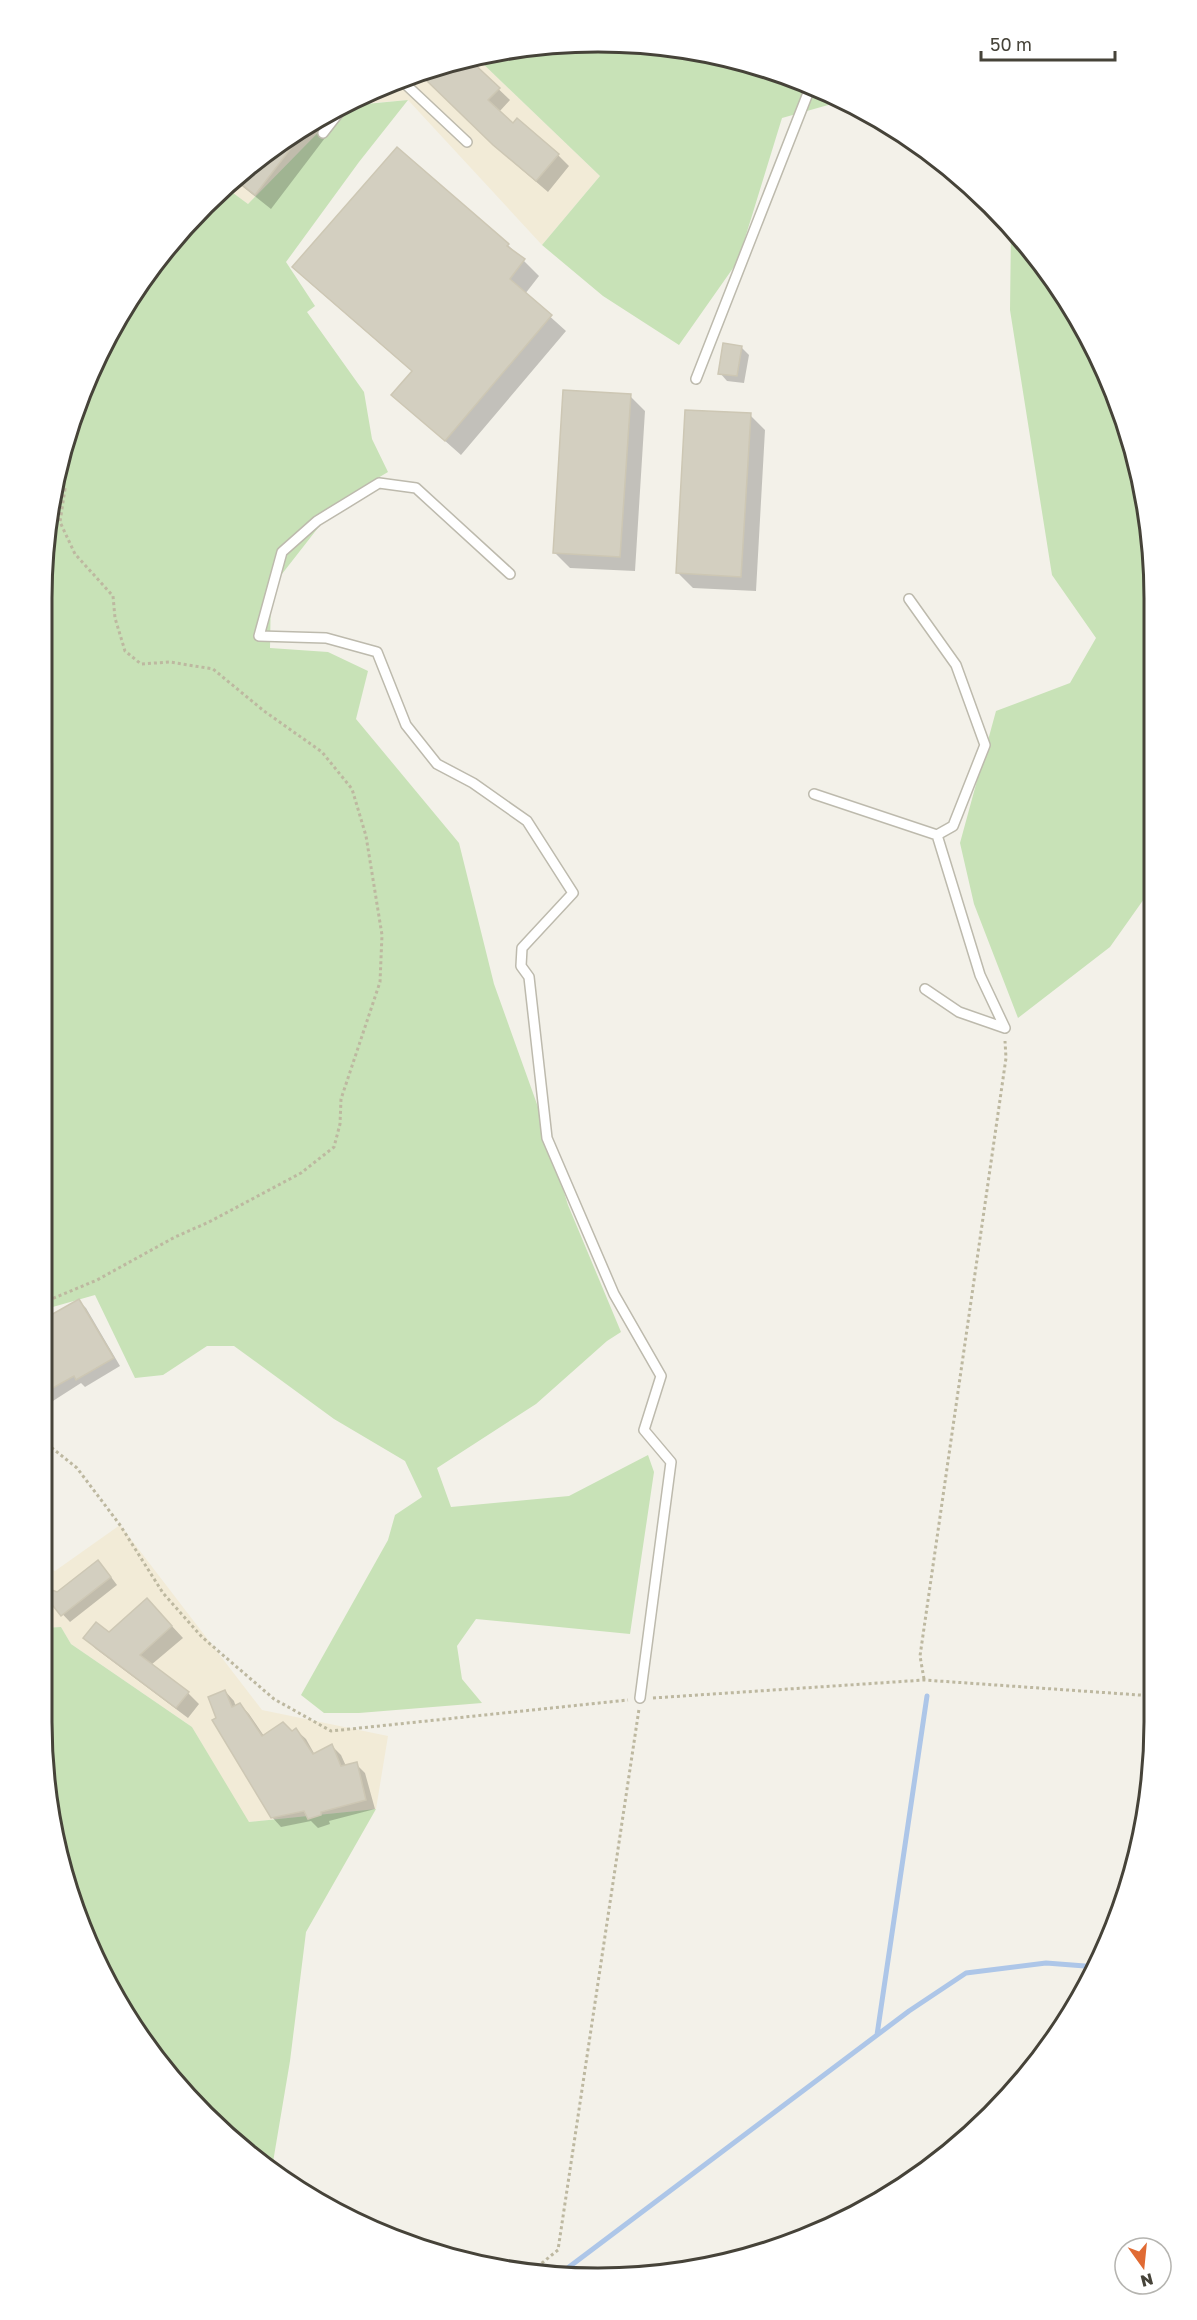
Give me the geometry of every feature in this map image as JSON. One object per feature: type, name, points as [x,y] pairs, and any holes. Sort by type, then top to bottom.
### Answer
[{"type":"lane","points":[[408,87],[467,142]]},
{"type":"lane","points":[[696,379],[805,93]]},
{"type":"lane","points":[[323,133],[330,124]]},
{"type":"lane","points":[[510,574],[416,488],[379,483],[317,520],[282,552],[259,636],[326,638],[376,652],[406,726],[437,764],[473,783],[527,820],[573,893],[522,948],[521,966],[529,977],[547,1138],[614,1294],[661,1376],[644,1430],[671,1462],[640,1698]]},
{"type":"lane","points":[[909,599],[956,665],[985,746],[953,826],[937,836]]},
{"type":"lane","points":[[814,794],[937,836]]},
{"type":"lane","points":[[937,836],[980,975],[1005,1028]]},
{"type":"lane","points":[[925,989],[959,1012],[1005,1028]]},
{"type":"path","points":[[52,1299],[97,1280],[301,1173],[334,1147],[340,1124],[341,1099],[380,982],[382,935],[366,836],[352,789],[322,752],[264,711],[213,669],[170,662],[141,663],[124,651],[115,618],[113,596],[75,554],[60,522],[64,488]]},
{"type":"path","points":[[924,1680],[920,1656],[1006,1058],[1005,1028]]},
{"type":"path","points":[[52,1448],[77,1468],[120,1524],[163,1593],[202,1638],[274,1699],[331,1731],[640,1698],[924,1680],[1144,1695]]},
{"type":"path","points":[[541,2264],[558,2250],[640,1698]]},
{"type":"shaded area","points":[[484,65],[600,176],[542,245],[408,100],[370,103],[423,81]]},
{"type":"shaded area","points":[[322,128],[248,204],[233,193],[266,165]]},
{"type":"shaded area","points":[[120,1525],[262,1710],[388,1736],[376,1809],[248,1822],[192,1727],[71,1644],[61,1627],[52,1627],[52,1570],[55,1571]]},
{"type":"green space","points":[[598,52],[670,57],[740,71],[774,81],[830,104],[782,118],[738,261],[679,345],[603,296],[542,245],[600,176],[484,65],[527,57]]},
{"type":"green space","points":[[408,100],[359,162],[286,262],[315,306],[307,312],[364,392],[372,439],[388,472],[339,501],[271,588],[270,648],[328,652],[368,671],[356,719],[459,843],[494,984],[538,1107],[568,1205],[621,1332],[607,1341],[536,1404],[437,1468],[451,1507],[569,1496],[648,1455],[654,1472],[630,1634],[476,1619],[457,1646],[462,1679],[482,1703],[359,1713],[324,1713],[301,1695],[388,1540],[395,1515],[422,1497],[405,1461],[334,1419],[234,1346],[207,1346],[163,1375],[135,1378],[95,1295],[52,1307],[52,598],[57,527],[71,457],[81,423],[109,357],[145,295],[188,238],[233,193],[248,204],[322,128],[369,104]]},
{"type":"green space","points":[[1011,240],[1032,266],[1071,326],[1088,357],[1116,423],[1126,457],[1140,527],[1144,598],[1144,899],[1110,947],[1018,1018],[974,904],[960,843],[996,711],[1070,683],[1096,638],[1052,575],[1010,310]]},
{"type":"green space","points":[[52,1627],[61,1627],[71,1644],[192,1727],[249,1822],[376,1809],[306,1932],[290,2061],[273,2160],[212,2108],[165,2054],[126,1994],[94,1930],[71,1863],[57,1793],[52,1722]]},
{"type":"building","points":[[477,66],[500,88],[488,100],[513,123],[517,118],[559,154],[536,181],[493,145],[427,81]]},
{"type":"building","points":[[291,147],[255,195],[242,185]]},
{"type":"building","points":[[397,147],[509,244],[507,246],[525,259],[510,279],[552,315],[445,441],[391,395],[412,371],[292,267]]},
{"type":"building","points":[[723,343],[742,346],[737,376],[718,374]]},
{"type":"building","points":[[563,390],[631,394],[620,557],[553,553]]},
{"type":"building","points":[[685,410],[751,413],[741,577],[676,573]]},
{"type":"building","points":[[79,1299],[114,1358],[76,1380],[74,1376],[52,1388],[52,1314]]},
{"type":"building","points":[[98,1560],[111,1577],[61,1616],[52,1605],[52,1590],[57,1592]]},
{"type":"building","points":[[147,1598],[172,1626],[140,1655],[189,1692],[176,1708],[83,1638],[96,1622],[109,1632]]},
{"type":"building","points":[[225,1690],[232,1707],[240,1703],[262,1736],[283,1722],[292,1731],[296,1728],[313,1754],[332,1744],[341,1766],[357,1762],[366,1800],[321,1812],[321,1815],[308,1819],[304,1811],[271,1818],[212,1720],[216,1718],[208,1697]]},
{"type":"waterway","points":[[877,2035],[927,1696]]},
{"type":"waterway","points":[[570,2266],[909,2011],[966,1973],[1046,1963],[1086,1966]]}]
